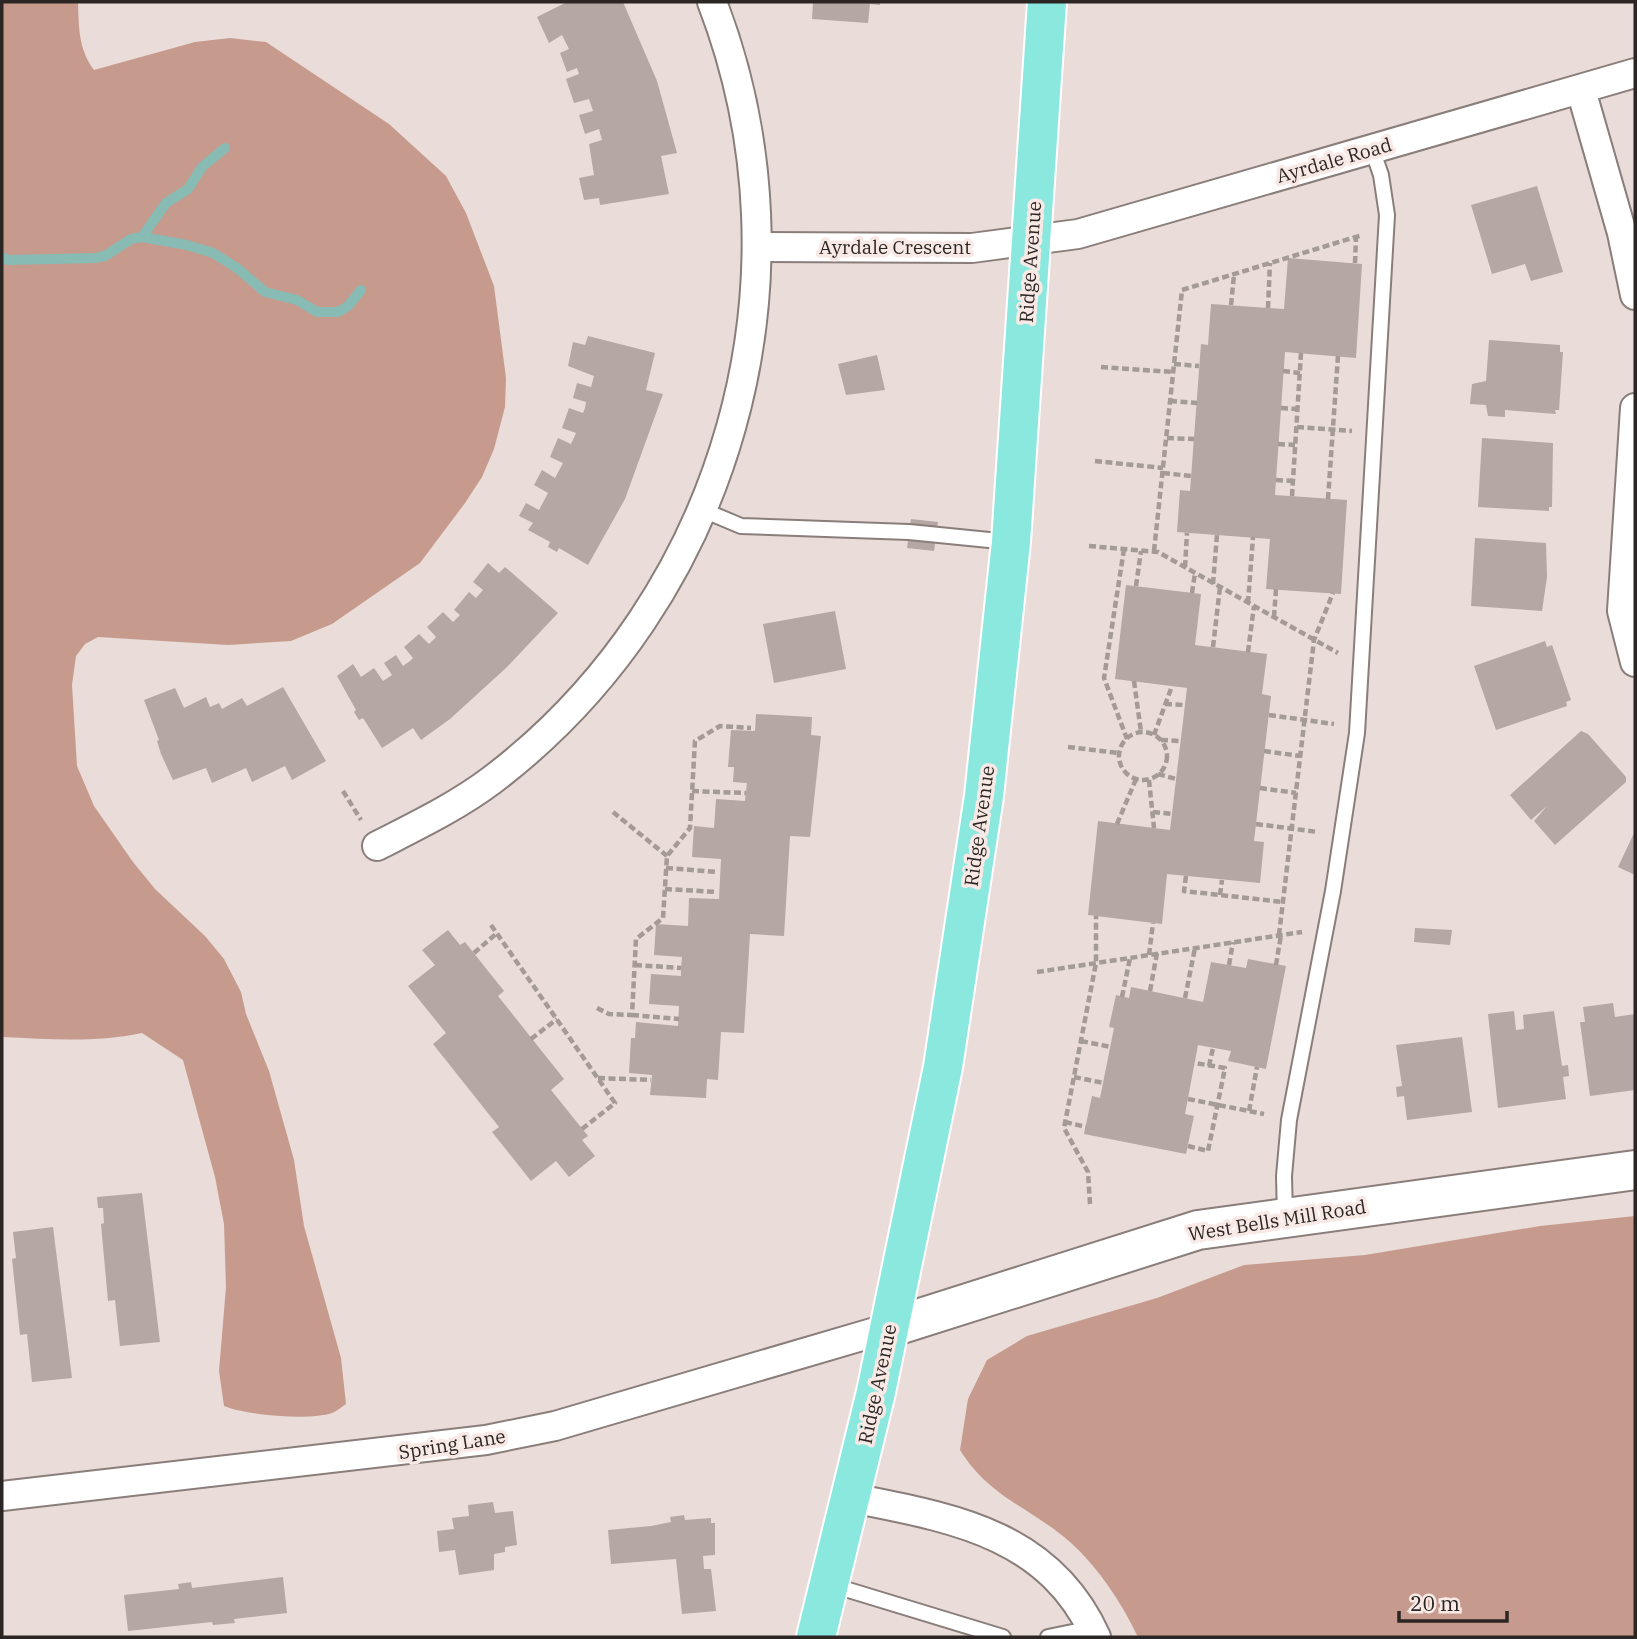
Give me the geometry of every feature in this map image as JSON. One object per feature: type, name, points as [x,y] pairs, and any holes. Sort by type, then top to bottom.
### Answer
[{"type":"main road","name":"Ridge Avenue","points":[[816,1637],[852,1498],[890,1328],[943,1067],[984,796],[1011,542],[1048,2]]},
{"type":"street","points":[[377,846],[434,817],[491,781],[573,709],[624,648],[657,598],[703,510],[732,429],[744,379],[752,331],[758,247],[756,183],[749,127],[738,77],[712,2]]},
{"type":"street","name":"Ayrdale Road","points":[[1032,242],[1118,224],[1635,73]]},
{"type":"street","points":[[1581,90],[1622,233],[1635,295]]},
{"type":"street","name":"Ayrdale Crescent","points":[[758,247],[972,248],[1032,242]]},
{"type":"street","points":[[1635,408],[1622,611],[1635,662]]},
{"type":"street","name":"West Bells Mill Road","points":[[890,1328],[1198,1230],[1284,1216],[1635,1170]]},
{"type":"street","name":"Spring Lane","points":[[2,1496],[486,1440],[555,1426],[890,1328]]},
{"type":"street","points":[[852,1498],[941,1516],[982,1529],[1017,1547],[1048,1570],[1073,1597],[1094,1633]]},
{"type":"lane","points":[[1284,1216],[1283,1176],[1289,1119],[1327,928],[1342,835],[1362,666],[1387,228],[1381,175],[1372,149]]},
{"type":"lane","points":[[703,510],[741,526],[909,532],[1011,542]]},
{"type":"lane","points":[[831,1584],[1003,1637]]},
{"type":"lane","points":[[1056,1637],[1094,1633]]},
{"type":"path","points":[[1154,551],[1182,290],[1387,228]]},
{"type":"path","points":[[1355,263],[1356,237]]},
{"type":"path","points":[[1268,308],[1270,263]]},
{"type":"path","points":[[1231,305],[1234,274]]},
{"type":"path","points":[[1292,496],[1301,353]]},
{"type":"path","points":[[1328,499],[1338,356]]},
{"type":"path","points":[[1174,364],[1199,366]]},
{"type":"path","points":[[1101,367],[1173,372]]},
{"type":"path","points":[[1283,371],[1300,373]]},
{"type":"path","points":[[1170,401],[1197,404]]},
{"type":"path","points":[[1281,408],[1297,409]]},
{"type":"path","points":[[1297,427],[1375,433]]},
{"type":"path","points":[[1167,438],[1194,439]]},
{"type":"path","points":[[1278,444],[1295,445]]},
{"type":"path","points":[[1095,460],[1191,476]]},
{"type":"path","points":[[1276,480],[1293,481]]},
{"type":"path","points":[[1185,568],[1187,533]]},
{"type":"path","points":[[1213,584],[1217,535]]},
{"type":"path","points":[[1248,603],[1253,537]]},
{"type":"path","points":[[1089,546],[1154,551],[1362,666]]},
{"type":"path","points":[[1124,549],[1104,678],[1127,739]]},
{"type":"path","points":[[1136,586],[1141,551]]},
{"type":"path","points":[[1192,593],[1195,573]]},
{"type":"path","points":[[1213,648],[1220,587]]},
{"type":"path","points":[[1273,617],[1276,589]]},
{"type":"path","points":[[1276,965],[1314,639],[1333,593]]},
{"type":"path","points":[[1248,652],[1254,606]]},
{"type":"path","points":[[1134,681],[1141,732]]},
{"type":"path","points":[[1154,735],[1172,686]]},
{"type":"path","points":[[1166,704],[1185,705]]},
{"type":"path","points":[[1269,715],[1305,720]]},
{"type":"path","points":[[632,1015],[636,939],[663,918],[667,856],[690,828],[695,741],[720,726],[751,729]]},
{"type":"path","points":[[1141,732],[1154,735],[1160,741],[1166,758],[1158,774],[1149,780],[1136,779],[1120,764],[1119,753],[1127,739],[1141,732]]},
{"type":"path","points":[[1160,741],[1180,741]]},
{"type":"path","points":[[1068,747],[1119,753]]},
{"type":"path","points":[[1264,751],[1300,756]]},
{"type":"path","points":[[1158,774],[1176,779]]},
{"type":"path","points":[[1117,824],[1136,779]]},
{"type":"path","points":[[1149,780],[1154,828]]},
{"type":"path","points":[[1261,788],[1296,793]]},
{"type":"path","points":[[692,791],[746,793]]},
{"type":"path","points":[[613,812],[667,856]]},
{"type":"path","points":[[1153,813],[1172,814]]},
{"type":"path","points":[[1256,824],[1342,835]]},
{"type":"path","points":[[666,868],[718,872]]},
{"type":"path","points":[[1186,876],[1184,891],[1283,902]]},
{"type":"path","points":[[1220,895],[1222,880]]},
{"type":"path","points":[[665,888],[717,892]]},
{"type":"path","points":[[1090,1204],[1088,1172],[1064,1128],[1096,963],[1097,916]]},
{"type":"path","points":[[1149,955],[1153,923]]},
{"type":"path","points":[[491,925],[615,1103],[582,1129]]},
{"type":"path","points":[[1037,972],[1327,928]]},
{"type":"path","points":[[474,953],[497,933]]},
{"type":"path","points":[[1229,965],[1233,942]]},
{"type":"path","points":[[1185,998],[1195,948]]},
{"type":"path","points":[[1150,991],[1157,953]]},
{"type":"path","points":[[1122,997],[1130,958]]},
{"type":"path","points":[[635,965],[681,968]]},
{"type":"path","points":[[597,1009],[609,1014],[679,1018]]},
{"type":"path","points":[[531,1039],[557,1019]]},
{"type":"path","points":[[1081,1041],[1111,1047]]},
{"type":"path","points":[[1209,1066],[1213,1048]]},
{"type":"path","points":[[1188,1146],[1208,1151],[1225,1068],[1195,1063]]},
{"type":"path","points":[[1249,1111],[1257,1067]]},
{"type":"path","points":[[1074,1076],[1104,1083]]},
{"type":"path","points":[[598,1078],[651,1080]]},
{"type":"path","points":[[1188,1099],[1289,1119]]},
{"type":"path","points":[[1065,1122],[1086,1127]]},
{"type":"shaded area","points":[[2,2],[78,2],[82,45],[94,70],[195,42],[230,38],[266,42],[389,124],[446,176],[466,213],[494,286],[506,378],[505,407],[494,449],[482,477],[420,563],[332,624],[291,641],[228,645],[98,637],[85,644],[76,656],[72,685],[77,766],[94,806],[155,889],[205,936],[224,959],[241,992],[246,1014],[269,1071],[294,1160],[304,1226],[341,1358],[346,1404],[332,1413],[309,1417],[278,1416],[224,1406],[219,1371],[226,1287],[224,1224],[215,1177],[183,1060],[142,1033],[89,1039],[2,1037]]},
{"type":"shaded area","points":[[1635,1216],[1635,1637],[1138,1637],[1108,1586],[1081,1552],[1055,1530],[997,1491],[984,1480],[960,1450],[968,1399],[987,1360],[1027,1336],[1157,1298],[1244,1265],[1365,1255],[1540,1226]]},
{"type":"building","points":[[567,2],[623,2],[657,81],[677,153],[661,156],[669,194],[600,205],[599,198],[584,200],[579,178],[594,175],[589,144],[602,140],[599,129],[585,134],[579,115],[593,111],[589,99],[574,103],[566,79],[579,74],[577,68],[567,72],[560,53],[569,49],[562,35],[549,43],[537,17]]},
{"type":"building","points":[[813,2],[880,2],[880,5],[870,4],[868,23],[812,19]]},
{"type":"building","points":[[1537,186],[1563,272],[1531,281],[1525,264],[1492,274],[1471,205]]},
{"type":"building","points":[[1288,258],[1362,264],[1356,358],[1285,352],[1275,495],[1347,500],[1341,594],[1266,589],[1270,539],[1177,532],[1180,490],[1190,491],[1201,344],[1208,345],[1211,304],[1284,309]]},
{"type":"building","points":[[588,336],[655,353],[646,390],[663,394],[625,499],[588,565],[559,548],[557,552],[548,547],[550,542],[528,530],[533,523],[519,516],[526,503],[539,510],[548,493],[534,485],[542,470],[555,478],[563,463],[550,457],[558,438],[571,444],[576,433],[562,428],[569,408],[583,413],[585,408],[586,402],[573,398],[577,383],[591,387],[594,376],[568,366],[573,342],[585,345]]},
{"type":"building","points":[[1489,340],[1560,345],[1560,352],[1563,352],[1559,410],[1555,410],[1556,414],[1505,410],[1505,417],[1488,416],[1486,405],[1470,404],[1472,384],[1486,381]]},
{"type":"building","points":[[877,355],[885,390],[846,395],[838,364]]},
{"type":"building","points":[[1482,438],[1553,443],[1552,507],[1549,507],[1549,511],[1478,507]]},
{"type":"building","points":[[911,519],[938,522],[934,551],[907,548]]},
{"type":"building","points":[[1475,538],[1546,543],[1547,577],[1542,611],[1471,606]]},
{"type":"building","points":[[488,563],[499,573],[505,567],[558,613],[506,668],[450,719],[421,740],[413,728],[382,748],[363,718],[359,720],[354,712],[356,710],[337,676],[353,664],[361,677],[374,668],[383,681],[392,675],[384,663],[396,655],[403,666],[410,661],[413,658],[404,647],[419,634],[429,644],[436,637],[427,627],[443,612],[453,622],[460,615],[454,610],[469,592],[476,598],[483,590],[473,582]]},
{"type":"building","points":[[1126,585],[1201,594],[1195,645],[1267,654],[1262,694],[1271,696],[1254,841],[1264,842],[1260,883],[1167,874],[1162,924],[1088,915],[1098,821],[1170,830],[1187,688],[1115,679]]},
{"type":"building","points":[[835,611],[846,669],[774,683],[763,624]]},
{"type":"building","points":[[1545,641],[1547,647],[1552,645],[1571,700],[1566,702],[1567,706],[1496,730],[1474,666]]},
{"type":"building","points":[[283,687],[326,761],[292,780],[285,766],[252,782],[246,768],[212,783],[206,768],[173,780],[161,754],[157,741],[159,740],[144,700],[175,688],[184,708],[206,697],[210,707],[219,703],[222,709],[242,698],[247,706]]},
{"type":"building","points":[[756,714],[812,717],[811,735],[821,736],[810,837],[790,836],[784,936],[750,934],[744,1033],[721,1032],[718,1080],[707,1079],[706,1098],[650,1095],[652,1075],[629,1073],[631,1038],[635,1038],[636,1022],[678,1026],[679,1006],[649,1004],[651,974],[681,976],[682,957],[654,955],[656,924],[688,926],[689,898],[719,899],[721,859],[692,857],[694,826],[714,828],[716,799],[745,801],[747,783],[733,782],[734,767],[728,767],[731,730],[755,731]]},
{"type":"building","points":[[1581,731],[1588,734],[1626,777],[1626,782],[1555,845],[1534,821],[1547,806],[1531,820],[1510,795]]},
{"type":"building","points":[[1635,831],[1635,875],[1618,867]]},
{"type":"building","points":[[1415,928],[1452,930],[1450,945],[1414,942]]},
{"type":"building","points":[[448,930],[460,945],[465,942],[504,991],[498,996],[564,1079],[551,1090],[588,1136],[582,1140],[595,1156],[569,1177],[556,1161],[531,1181],[492,1132],[499,1127],[433,1044],[446,1033],[408,986],[435,965],[422,950]]},
{"type":"building","points":[[1248,959],[1286,966],[1266,1069],[1228,1061],[1231,1051],[1198,1045],[1185,1114],[1194,1116],[1186,1154],[1084,1134],[1092,1096],[1100,1098],[1114,1028],[1109,1027],[1116,995],[1129,998],[1131,987],[1203,1002],[1211,962],[1246,968]]},
{"type":"building","points":[[1613,1003],[1615,1017],[1635,1014],[1635,1090],[1590,1096],[1580,1022],[1585,1022],[1583,1007]]},
{"type":"building","points":[[1514,1011],[1516,1030],[1524,1029],[1523,1015],[1554,1011],[1562,1066],[1568,1065],[1569,1076],[1563,1077],[1566,1099],[1498,1108],[1488,1014]]},
{"type":"building","points":[[1462,1037],[1472,1112],[1407,1120],[1404,1096],[1397,1097],[1396,1087],[1402,1086],[1396,1045]]},
{"type":"building","points":[[142,1193],[160,1342],[120,1346],[115,1300],[108,1301],[101,1224],[104,1223],[103,1208],[98,1208],[97,1197]]},
{"type":"building","points":[[53,1227],[72,1378],[32,1382],[27,1334],[20,1335],[12,1259],[16,1258],[13,1232]]},
{"type":"building","points":[[493,1502],[495,1513],[513,1511],[517,1545],[505,1547],[505,1552],[494,1554],[494,1570],[459,1575],[455,1550],[439,1552],[437,1531],[454,1529],[452,1518],[469,1516],[468,1505]]},
{"type":"building","points":[[684,1515],[685,1520],[711,1518],[711,1523],[715,1523],[715,1555],[703,1556],[704,1569],[711,1569],[716,1611],[682,1614],[676,1559],[611,1564],[608,1530],[651,1526],[671,1522],[670,1517]]},
{"type":"building","points":[[283,1577],[287,1613],[234,1619],[235,1623],[213,1625],[212,1622],[128,1631],[124,1595],[179,1589],[178,1584],[191,1582],[192,1588]]},
{"type":"waterway","points":[[142,237],[166,203],[188,189],[202,167],[225,148]]},
{"type":"waterway","points":[[2,257],[8,260],[95,258],[105,256],[131,239],[142,237],[213,253],[237,268],[265,292],[297,300],[317,312],[338,312],[348,306],[361,290]]}]
